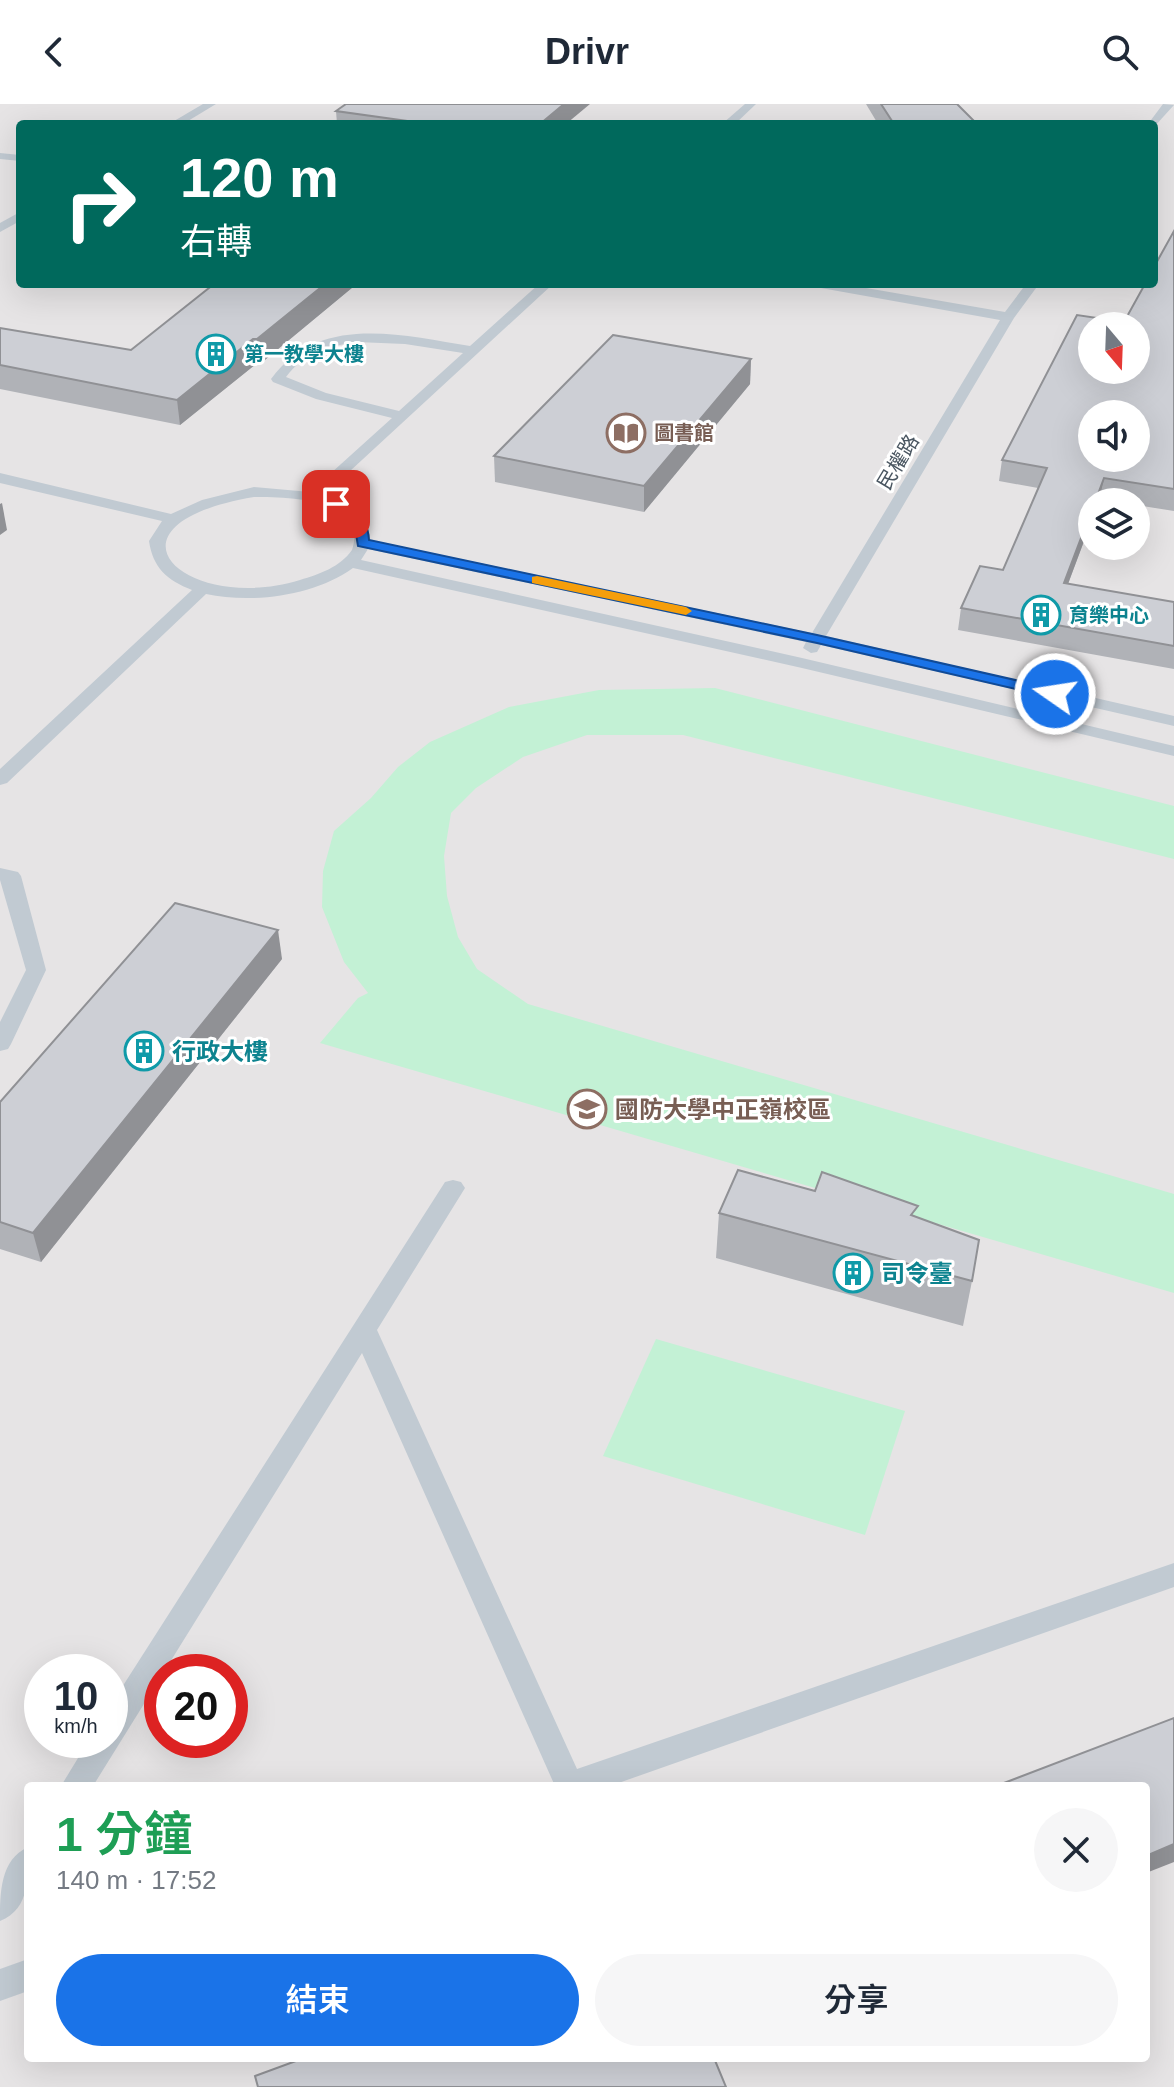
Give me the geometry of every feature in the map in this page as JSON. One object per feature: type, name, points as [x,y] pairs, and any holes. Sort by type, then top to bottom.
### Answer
[{"type":"lane","points":[[182,120],[211,104]]},
{"type":"lane","points":[[733,120],[751,104]]},
{"type":"lane","points":[[314,496],[543,288]]},
{"type":"lane","points":[[844,288],[1008,317]]},
{"type":"lane","name":"民權路","points":[[802,663],[1008,317],[1030,288]]},
{"type":"lane","points":[[402,416],[321,396],[278,379],[292,360],[319,345],[375,336],[473,351]]},
{"type":"lane","points":[[0,478],[174,519]]},
{"type":"lane","points":[[254,492],[314,496],[336,504],[353,515],[362,528],[362,543],[349,562],[328,576],[278,590],[234,593],[203,588],[178,578],[163,565],[156,550],[160,534],[174,519],[196,506],[254,492]]},
{"type":"lane","points":[[362,543],[817,639],[1174,721]]},
{"type":"lane","points":[[349,562],[802,663],[1174,751]]},
{"type":"lane","points":[[0,779],[203,588]]},
{"type":"lane","points":[[0,874],[11,876],[36,970],[0,1044]]},
{"type":"lane","points":[[128,1703],[453,1188]]},
{"type":"lane","points":[[364,1329],[568,1782]]},
{"type":"lane","points":[[581,1782],[1174,1575]]},
{"type":"lane","points":[[79,1782],[94,1758]]},
{"type":"lane","points":[[0,1906],[24,1868]]},
{"type":"lane","points":[[0,1985],[24,1976]]},
{"type":"shaded area","name":"國防大學中正嶺校區","points":[[0,104],[1174,104],[1174,2087],[0,2087]]},
{"type":"green space","points":[[715,688],[1174,806],[1174,859],[683,735],[587,735],[523,757],[476,788],[451,813],[444,856],[447,896],[458,937],[477,969],[528,1004],[1174,1194],[1174,1293],[320,1043],[358,998],[368,993],[344,962],[322,907],[323,871],[334,831],[371,798],[398,767],[430,742],[509,707],[599,690]]},
{"type":"green space","points":[[656,1339],[905,1411],[865,1535],[603,1456]]},
{"type":"building","points":[[346,104],[564,104],[545,120],[400,120],[336,111]]},
{"type":"building","points":[[881,104],[957,104],[973,120],[891,120]]},
{"type":"building","points":[[1174,231],[1174,489],[1104,478],[1100,488],[1078,488],[1078,546],[1064,583],[1174,602],[1174,646],[961,608],[980,566],[1003,570],[1047,468],[1002,460],[1077,315],[1078,384],[1150,384],[1150,312],[1130,312],[1143,288],[1158,288],[1158,260]]},
{"type":"building","points":[[209,288],[320,288],[177,400],[0,365],[0,328],[131,350]]},
{"type":"building","name":"圖書館","points":[[613,335],[751,359],[644,486],[494,456]]},
{"type":"building","name":"行政大樓","points":[[175,903],[278,930],[33,1233],[0,1222],[0,1102]]},
{"type":"building","points":[[738,1170],[815,1191],[822,1172],[918,1206],[911,1215],[979,1240],[972,1281],[719,1213]]},
{"type":"building","points":[[1174,1718],[1174,1844],[1150,1854],[1150,1782],[1006,1782]]},
{"type":"building","points":[[293,2062],[716,2062],[726,2087],[258,2087],[255,2076]]},
{"type":"slow traffic","points":[[537,580],[686,611]]},
{"type":"place","name":"第一教學大樓","points":[[216,354]]},
{"type":"place","name":"圖書館","points":[[626,433]]},
{"type":"place","name":"育樂中心","points":[[1041,615]]},
{"type":"place","name":"行政大樓","points":[[144,1051]]},
{"type":"place","name":"國防大學中正嶺校區","points":[[587,1109]]},
{"type":"place","name":"司令臺","points":[[853,1273]]},
{"type":"route","points":[[336,504],[353,515],[362,528],[362,543],[817,639],[1055,694]]}]
